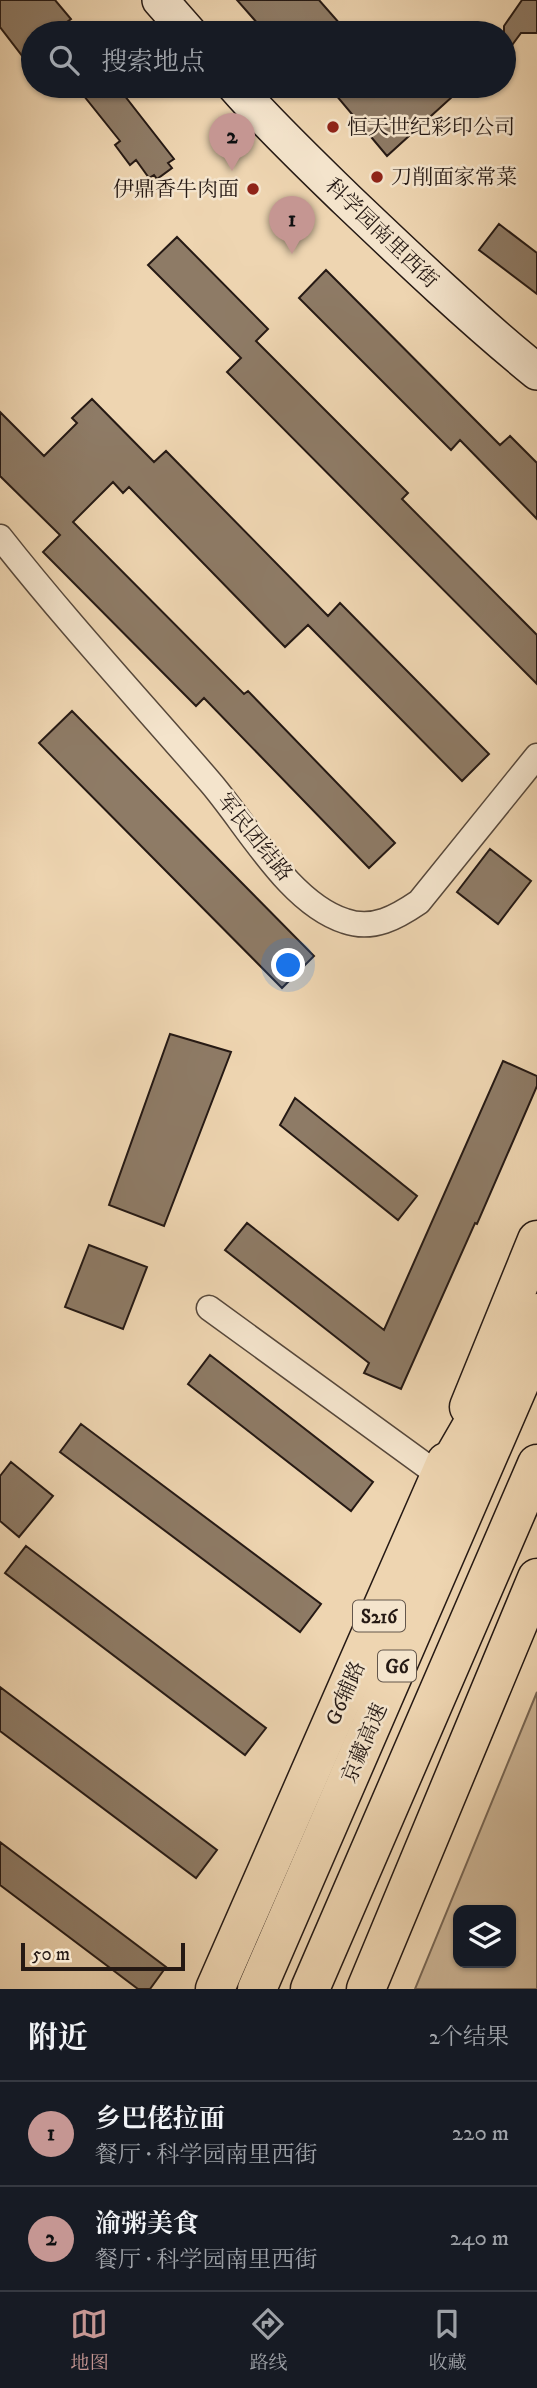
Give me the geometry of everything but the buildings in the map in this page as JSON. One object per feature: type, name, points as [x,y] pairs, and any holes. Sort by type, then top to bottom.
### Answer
[{"type":"main road","name":"G6辅路","points":[[215,1989],[437,1485],[537,1240]]},
{"type":"main road","points":[[437,1485],[537,1313]]},
{"type":"main road","name":"京藏高速","points":[[257,1989],[537,1343]]},
{"type":"main road","name":"G6","points":[[310,1989],[537,1464]]},
{"type":"main road","points":[[366,1989],[537,1578]]},
{"type":"street","points":[[143,0],[161,21]]},
{"type":"street","points":[[160,0],[178,21]]},
{"type":"street","points":[[179,0],[197,21]]},
{"type":"street","points":[[228,98],[260,134],[414,282],[537,392]]},
{"type":"street","name":"科学园南里西街","points":[[246,98],[381,233],[462,309],[537,372]]},
{"type":"street","points":[[266,98],[319,154],[434,266],[537,353]]},
{"type":"street","name":"军民团结路","points":[[0,537],[57,608],[213,786],[282,873],[303,895],[326,912],[347,922],[374,924],[396,918],[419,902],[537,756]]},
{"type":"street","points":[[209,1308],[437,1485]]},
{"type":"shaded area","points":[[537,1692],[537,1989],[415,1989]]},
{"type":"place","name":"恒天世纪彩印公司","points":[[333,127]]},
{"type":"place","name":"渝粥美食","points":[[232,171]]},
{"type":"place","name":"刀削面家常菜","points":[[377,177]]},
{"type":"place","name":"伊鼎香牛肉面","points":[[253,189]]},
{"type":"place","name":"乡巴佬拉面","points":[[292,254]]}]
